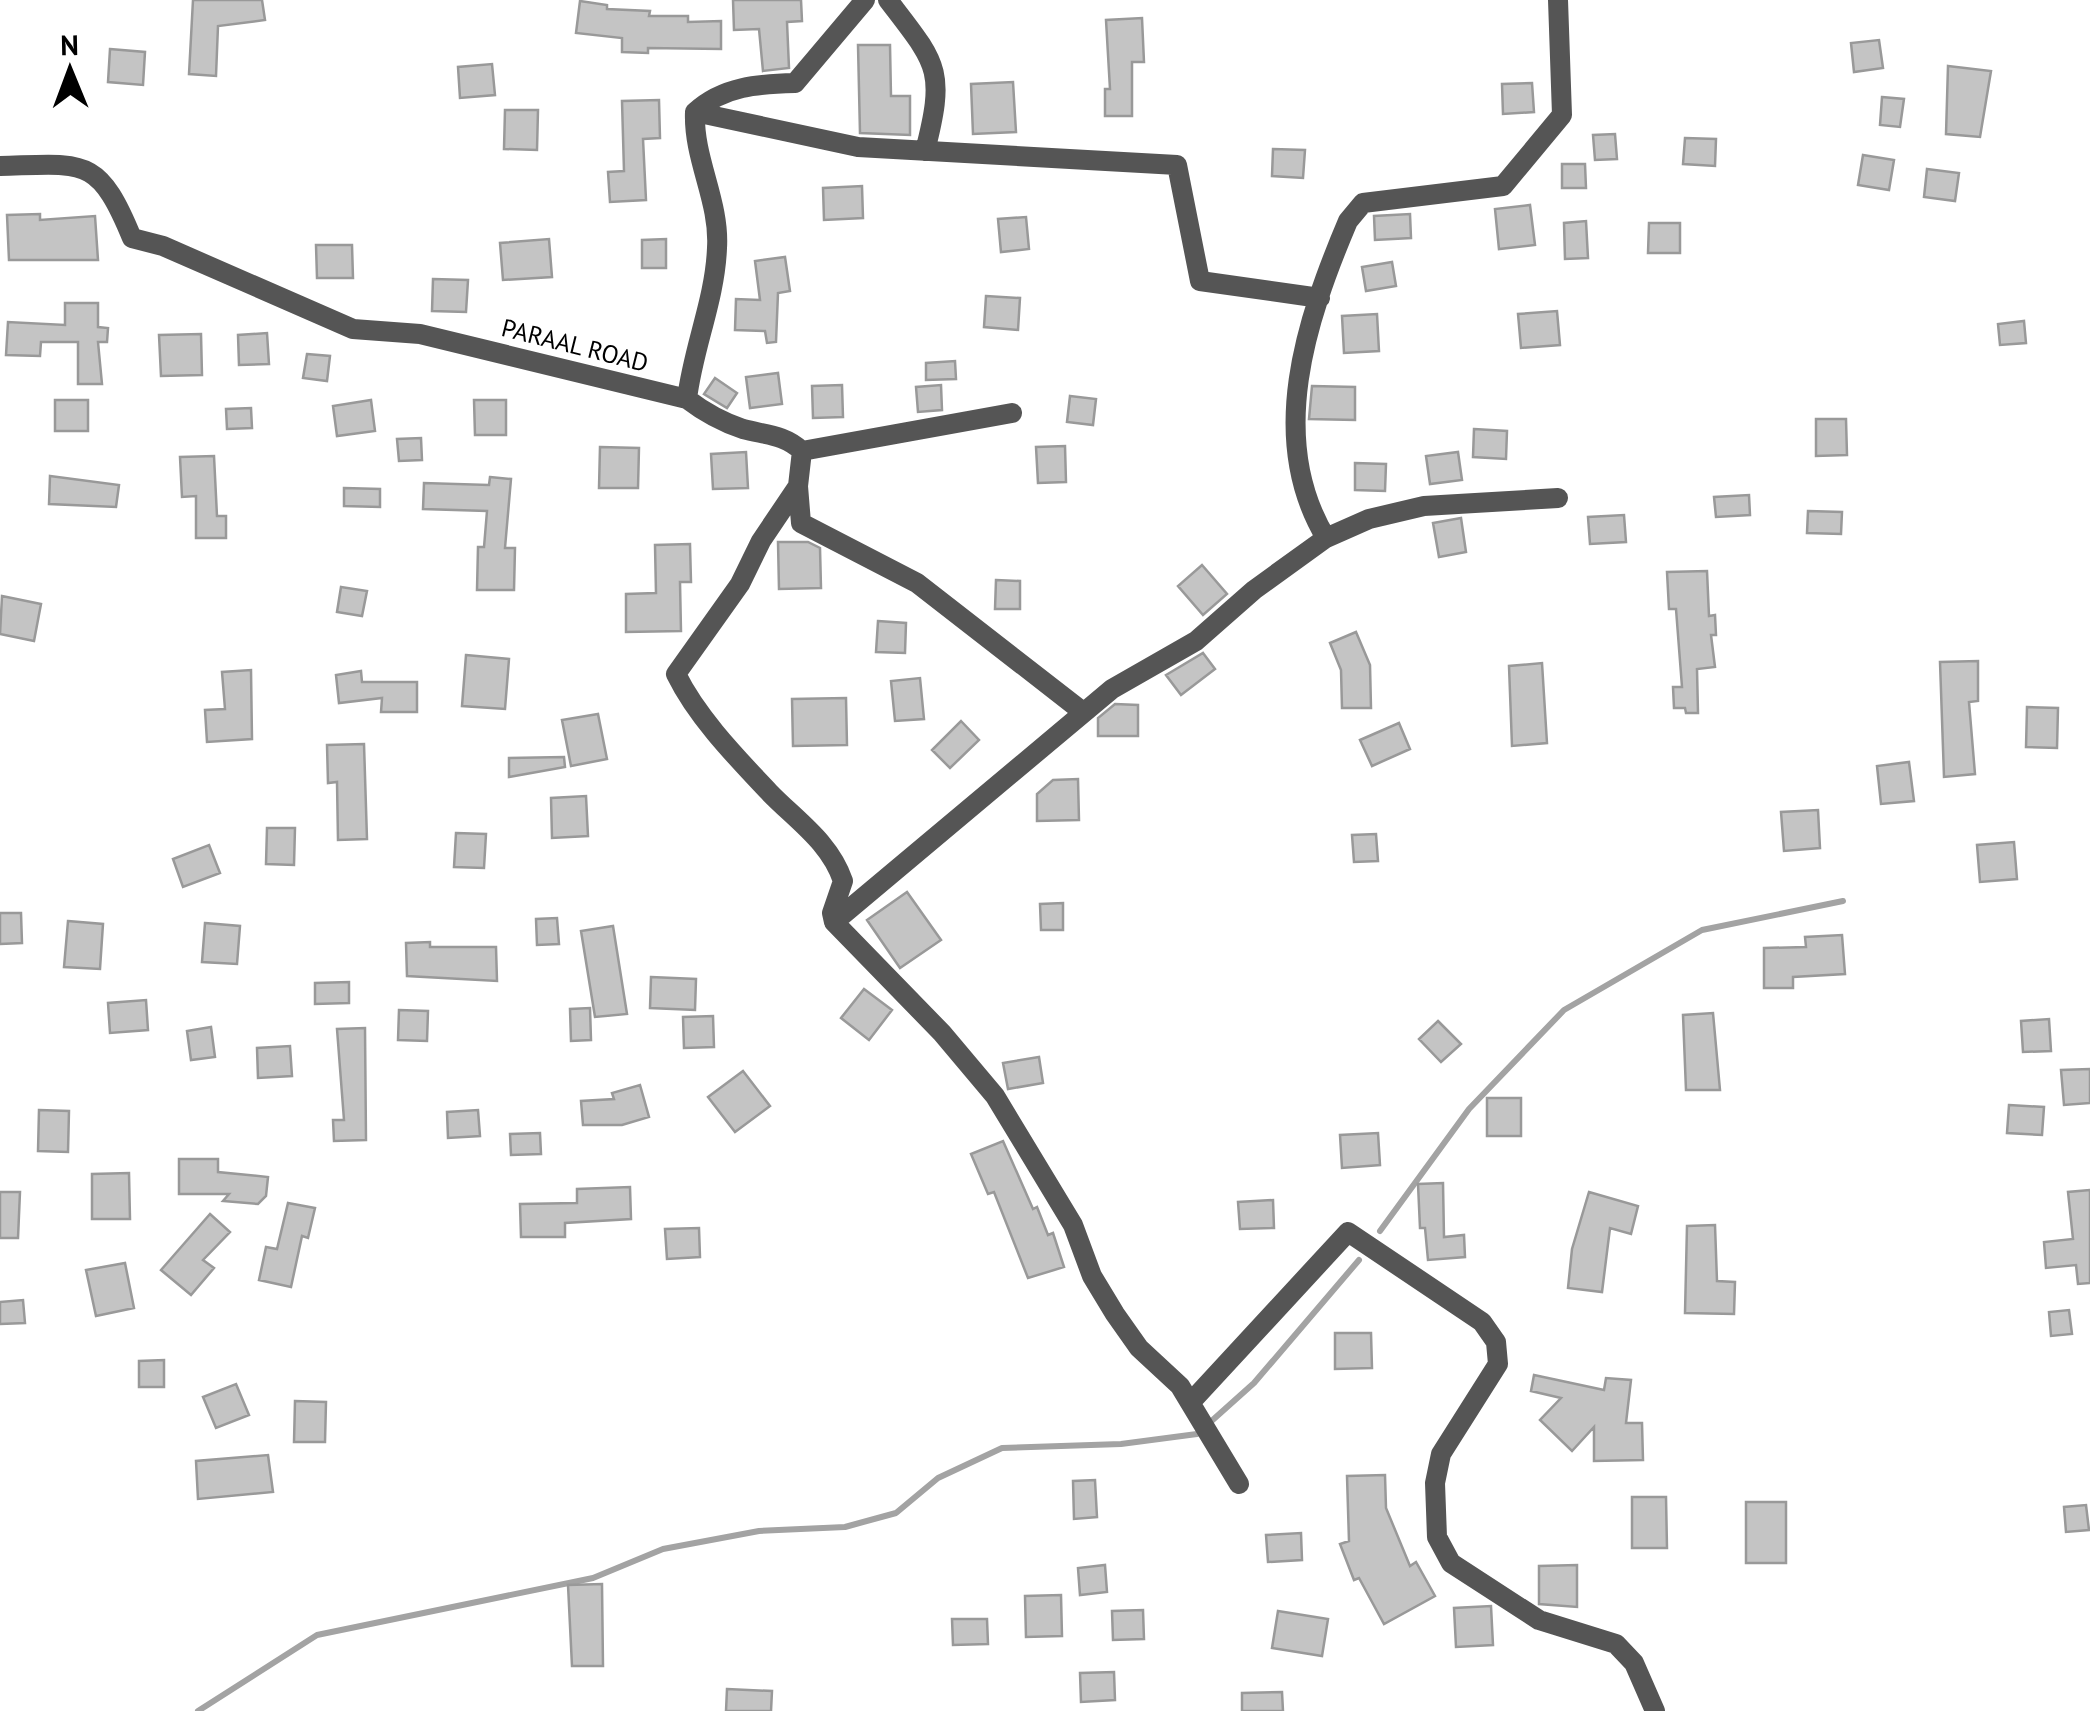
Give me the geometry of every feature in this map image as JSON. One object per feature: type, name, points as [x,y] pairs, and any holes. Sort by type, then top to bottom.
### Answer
[{"type":"street","points":[[695,112],[707,101],[735,88],[795,84],[865,0]]},
{"type":"street","points":[[888,0],[933,59],[937,106],[925,151]]},
{"type":"street","points":[[1326,538],[1302,489],[1295,417],[1298,360],[1348,221],[1363,202],[1503,186],[1562,115],[1558,0]]},
{"type":"street","points":[[695,112],[858,148],[1176,165],[1200,281],[1320,298]]},
{"type":"street","points":[[687,399],[704,332],[718,245],[711,200],[698,160],[695,112]]},
{"type":"street","name":"PARAAL ROAD","points":[[0,166],[76,165],[110,187],[132,238],[163,246],[353,329],[439,338],[687,399],[707,414],[743,429],[778,436],[802,451]]},
{"type":"street","points":[[1012,413],[802,451],[798,486],[802,523],[917,583],[1083,712]]},
{"type":"street","points":[[798,486],[761,540],[740,584],[676,674],[686,695],[768,790],[831,852],[843,881],[832,913],[834,922],[942,1033],[995,1096],[1072,1225],[1092,1276],[1115,1314],[1138,1348],[1180,1386],[1239,1484]]},
{"type":"street","points":[[834,922],[1112,689],[1196,641],[1254,590],[1326,538],[1369,519],[1424,506],[1558,498]]},
{"type":"street","points":[[1194,1410],[1348,1232],[1482,1322],[1496,1342],[1498,1364],[1441,1454],[1435,1484],[1437,1537],[1451,1564],[1539,1620],[1616,1644],[1634,1664],[1655,1711]]},
{"type":"building","points":[[193,0],[262,0],[265,20],[218,26],[216,76],[189,74]]},
{"type":"building","points":[[733,0],[801,0],[802,21],[787,22],[789,68],[763,71],[759,29],[734,30]]},
{"type":"building","points":[[580,1],[607,5],[607,9],[650,11],[649,16],[688,16],[688,22],[721,21],[721,49],[648,48],[648,53],[622,52],[622,38],[576,33]]},
{"type":"building","points":[[1142,18],[1144,62],[1132,62],[1132,116],[1105,116],[1105,89],[1110,89],[1106,20]]},
{"type":"building","points":[[1879,40],[1883,68],[1854,72],[1851,43]]},
{"type":"building","points":[[858,45],[890,45],[891,96],[910,96],[910,135],[860,133]]},
{"type":"building","points":[[110,49],[145,52],[143,85],[108,82]]},
{"type":"building","points":[[492,64],[495,95],[460,98],[458,67]]},
{"type":"building","points":[[1948,66],[1991,71],[1980,137],[1946,134]]},
{"type":"building","points":[[1013,82],[1016,132],[973,134],[971,84]]},
{"type":"building","points":[[1532,83],[1534,112],[1503,114],[1502,84]]},
{"type":"building","points":[[1882,97],[1904,99],[1900,127],[1880,125]]},
{"type":"building","points":[[659,100],[660,138],[643,139],[646,200],[610,202],[608,172],[624,171],[622,101]]},
{"type":"building","points":[[505,110],[538,110],[537,150],[504,149]]},
{"type":"building","points":[[1615,134],[1617,159],[1595,160],[1593,135]]},
{"type":"building","points":[[1685,138],[1716,139],[1715,166],[1683,164]]},
{"type":"building","points":[[1273,149],[1305,150],[1303,178],[1272,176]]},
{"type":"building","points":[[1863,155],[1894,160],[1889,190],[1858,185]]},
{"type":"building","points":[[1562,164],[1585,164],[1586,188],[1562,188]]},
{"type":"building","points":[[1927,169],[1959,173],[1955,201],[1924,197]]},
{"type":"building","points":[[862,186],[863,218],[824,220],[823,188]]},
{"type":"building","points":[[1530,205],[1535,245],[1499,249],[1495,209]]},
{"type":"building","points":[[40,214],[40,220],[95,216],[98,260],[9,260],[7,215]]},
{"type":"building","points":[[1410,214],[1411,238],[1375,240],[1374,216]]},
{"type":"building","points":[[1026,217],[1029,249],[1001,252],[998,219]]},
{"type":"building","points":[[1586,221],[1588,258],[1565,259],[1564,223]]},
{"type":"building","points":[[1649,223],[1680,223],[1680,253],[1648,253]]},
{"type":"building","points":[[549,239],[552,277],[503,280],[500,243]]},
{"type":"building","points":[[666,239],[666,268],[642,268],[642,240]]},
{"type":"building","points":[[316,245],[352,245],[353,278],[317,278]]},
{"type":"building","points":[[785,257],[790,291],[778,293],[776,342],[767,343],[765,331],[735,330],[736,299],[760,300],[755,261]]},
{"type":"building","points":[[1392,262],[1396,286],[1366,291],[1362,267]]},
{"type":"building","points":[[433,279],[468,280],[466,312],[432,311]]},
{"type":"building","points":[[986,296],[1020,298],[1018,330],[984,327]]},
{"type":"building","points":[[65,303],[98,303],[98,327],[108,328],[107,342],[98,342],[102,384],[78,384],[78,342],[41,342],[40,356],[6,355],[8,322],[65,325]]},
{"type":"building","points":[[1557,311],[1560,345],[1521,348],[1518,314]]},
{"type":"building","points":[[1377,314],[1379,351],[1344,353],[1342,316]]},
{"type":"building","points":[[2024,321],[2026,343],[2000,345],[1998,324]]},
{"type":"building","points":[[267,333],[269,364],[239,365],[238,335]]},
{"type":"building","points":[[201,334],[202,375],[161,376],[159,335]]},
{"type":"building","points":[[307,354],[330,356],[327,381],[303,378]]},
{"type":"building","points":[[955,361],[956,379],[926,380],[926,363]]},
{"type":"building","points":[[778,373],[782,404],[750,408],[746,377]]},
{"type":"building","points":[[715,378],[737,393],[727,408],[704,394]]},
{"type":"building","points":[[842,385],[843,417],[813,418],[812,386]]},
{"type":"building","points":[[941,385],[942,410],[918,412],[916,387]]},
{"type":"building","points":[[1312,386],[1355,387],[1355,420],[1309,419]]},
{"type":"building","points":[[1070,396],[1096,399],[1093,425],[1067,422]]},
{"type":"building","points":[[55,400],[88,400],[88,431],[55,431]]},
{"type":"building","points":[[371,400],[375,431],[337,436],[333,406]]},
{"type":"building","points":[[474,400],[506,400],[506,435],[475,435]]},
{"type":"building","points":[[251,408],[252,428],[227,429],[226,409]]},
{"type":"building","points":[[1816,419],[1846,419],[1847,455],[1816,456]]},
{"type":"building","points":[[1474,429],[1507,431],[1506,459],[1473,457]]},
{"type":"building","points":[[421,438],[422,460],[399,461],[397,439]]},
{"type":"building","points":[[1065,446],[1066,482],[1038,483],[1036,447]]},
{"type":"building","points":[[600,447],[639,448],[638,488],[599,488]]},
{"type":"building","points":[[746,452],[748,488],[713,489],[711,454]]},
{"type":"building","points":[[1458,452],[1462,480],[1430,484],[1426,456]]},
{"type":"building","points":[[214,456],[217,516],[226,516],[226,538],[196,538],[196,496],[182,497],[180,457]]},
{"type":"building","points":[[1355,463],[1386,464],[1385,491],[1355,490]]},
{"type":"building","points":[[50,476],[119,485],[116,507],[49,504]]},
{"type":"building","points":[[490,477],[511,479],[505,548],[515,548],[514,590],[477,590],[478,547],[484,547],[487,511],[423,509],[424,483],[489,485]]},
{"type":"building","points":[[344,488],[380,489],[380,507],[344,506]]},
{"type":"building","points":[[1749,495],[1750,515],[1716,517],[1714,497]]},
{"type":"building","points":[[1808,511],[1842,512],[1841,534],[1807,533]]},
{"type":"building","points":[[1624,515],[1626,542],[1590,544],[1588,517]]},
{"type":"building","points":[[1461,518],[1466,552],[1439,557],[1433,523]]},
{"type":"building","points":[[778,542],[808,542],[820,548],[821,588],[779,589]]},
{"type":"building","points":[[690,544],[691,582],[680,582],[681,631],[626,632],[626,594],[656,593],[655,545]]},
{"type":"building","points":[[1202,565],[1227,594],[1203,615],[1178,586]]},
{"type":"building","points":[[1707,571],[1709,616],[1715,615],[1716,635],[1711,635],[1715,667],[1697,669],[1698,713],[1686,713],[1685,708],[1674,708],[1673,687],[1682,687],[1676,609],[1669,609],[1667,572]]},
{"type":"building","points":[[996,580],[1020,581],[1020,609],[995,609]]},
{"type":"building","points":[[341,587],[367,591],[362,616],[337,612]]},
{"type":"building","points":[[2,596],[41,604],[34,641],[0,634]]},
{"type":"building","points":[[878,621],[906,623],[905,653],[876,652]]},
{"type":"building","points":[[1356,632],[1370,665],[1371,708],[1342,708],[1341,670],[1330,643]]},
{"type":"building","points":[[1203,653],[1215,669],[1181,695],[1166,675]]},
{"type":"building","points":[[466,655],[509,659],[505,709],[462,706]]},
{"type":"building","points":[[1978,661],[1978,701],[1969,702],[1975,774],[1944,777],[1940,662]]},
{"type":"building","points":[[1542,663],[1547,743],[1512,746],[1509,666]]},
{"type":"building","points":[[251,670],[252,739],[207,742],[205,710],[225,709],[222,672]]},
{"type":"building","points":[[361,671],[362,682],[417,682],[417,712],[381,712],[382,698],[339,703],[336,675]]},
{"type":"building","points":[[920,678],[924,719],[895,721],[891,681]]},
{"type":"building","points":[[846,698],[847,745],[793,746],[792,699]]},
{"type":"building","points":[[1115,704],[1138,705],[1138,736],[1098,736],[1098,718]]},
{"type":"building","points":[[2027,707],[2058,708],[2057,748],[2026,747]]},
{"type":"building","points":[[598,714],[607,759],[571,766],[562,720]]},
{"type":"building","points":[[961,721],[979,740],[950,768],[932,750]]},
{"type":"building","points":[[1399,723],[1410,749],[1372,766],[1360,740]]},
{"type":"building","points":[[364,744],[367,839],[338,840],[337,782],[328,783],[327,745]]},
{"type":"building","points":[[564,757],[565,767],[509,777],[509,758]]},
{"type":"building","points":[[1909,762],[1914,801],[1881,804],[1877,766]]},
{"type":"building","points":[[1078,779],[1079,820],[1037,821],[1037,794],[1053,780]]},
{"type":"building","points":[[586,796],[588,836],[552,838],[551,798]]},
{"type":"building","points":[[1818,810],[1820,848],[1784,851],[1781,812]]},
{"type":"building","points":[[267,828],[295,828],[294,865],[266,864]]},
{"type":"building","points":[[456,833],[486,834],[484,868],[454,867]]},
{"type":"building","points":[[1376,834],[1378,861],[1354,862],[1352,835]]},
{"type":"building","points":[[2014,842],[2017,879],[1980,882],[1977,845]]},
{"type":"building","points":[[209,845],[220,873],[183,887],[173,859]]},
{"type":"building","points":[[907,892],[941,940],[900,968],[867,920]]},
{"type":"building","points":[[1063,903],[1063,930],[1041,930],[1040,904]]},
{"type":"building","points":[[0,913],[21,913],[22,943],[0,944]]},
{"type":"building","points":[[557,918],[559,944],[537,945],[536,919]]},
{"type":"building","points":[[68,921],[103,924],[100,969],[64,967]]},
{"type":"building","points":[[205,923],[240,926],[237,964],[202,962]]},
{"type":"building","points":[[613,926],[627,1014],[595,1017],[581,931]]},
{"type":"building","points":[[1842,935],[1845,974],[1793,977],[1793,988],[1764,988],[1764,948],[1806,947],[1805,937]]},
{"type":"building","points":[[430,942],[430,947],[496,947],[497,981],[407,976],[406,943]]},
{"type":"building","points":[[651,977],[696,979],[695,1010],[650,1008]]},
{"type":"building","points":[[349,982],[349,1003],[315,1004],[315,983]]},
{"type":"building","points":[[864,989],[892,1010],[869,1040],[841,1018]]},
{"type":"building","points":[[146,1000],[148,1030],[110,1033],[108,1003]]},
{"type":"building","points":[[590,1008],[591,1040],[571,1041],[570,1009]]},
{"type":"building","points":[[399,1010],[428,1011],[427,1041],[398,1040]]},
{"type":"building","points":[[1713,1013],[1720,1090],[1686,1090],[1683,1015]]},
{"type":"building","points":[[713,1016],[714,1047],[684,1048],[683,1017]]},
{"type":"building","points":[[2049,1019],[2051,1051],[2023,1052],[2021,1021]]},
{"type":"building","points":[[1438,1021],[1461,1044],[1441,1062],[1419,1039]]},
{"type":"building","points":[[211,1027],[215,1057],[191,1060],[187,1031]]},
{"type":"building","points":[[365,1028],[366,1140],[334,1141],[333,1120],[344,1120],[337,1029]]},
{"type":"building","points":[[290,1046],[292,1076],[258,1078],[257,1048]]},
{"type":"building","points":[[1039,1057],[1043,1083],[1008,1089],[1003,1063]]},
{"type":"building","points":[[2090,1069],[2090,1103],[2064,1105],[2061,1070]]},
{"type":"building","points":[[743,1071],[770,1106],[735,1132],[708,1097]]},
{"type":"building","points":[[640,1085],[649,1117],[622,1125],[583,1125],[581,1101],[614,1099],[612,1093]]},
{"type":"building","points":[[1487,1098],[1521,1098],[1521,1136],[1487,1136]]},
{"type":"building","points":[[2009,1105],[2044,1107],[2042,1135],[2007,1133]]},
{"type":"building","points":[[39,1110],[69,1111],[68,1152],[38,1151]]},
{"type":"building","points":[[478,1110],[480,1136],[448,1138],[447,1112]]},
{"type":"building","points":[[540,1133],[541,1154],[511,1155],[510,1134]]},
{"type":"building","points":[[1378,1133],[1380,1165],[1342,1168],[1340,1135]]},
{"type":"building","points":[[1003,1141],[1033,1209],[1037,1207],[1048,1235],[1053,1233],[1064,1267],[1028,1278],[994,1192],[988,1194],[971,1154]]},
{"type":"building","points":[[179,1159],[218,1159],[218,1172],[268,1177],[266,1196],[258,1204],[223,1201],[229,1194],[179,1194]]},
{"type":"building","points":[[129,1173],[130,1219],[92,1219],[92,1174]]},
{"type":"building","points":[[1443,1183],[1444,1237],[1464,1235],[1465,1257],[1428,1260],[1425,1228],[1420,1228],[1418,1184]]},
{"type":"building","points":[[630,1187],[631,1219],[565,1223],[565,1237],[521,1237],[520,1204],[577,1203],[577,1189]]},
{"type":"building","points":[[2090,1190],[2090,1283],[2078,1284],[2076,1265],[2046,1268],[2044,1242],[2073,1239],[2068,1192]]},
{"type":"building","points":[[0,1192],[20,1192],[18,1238],[0,1238]]},
{"type":"building","points":[[1589,1192],[1638,1206],[1631,1234],[1610,1228],[1602,1292],[1568,1288],[1572,1249]]},
{"type":"building","points":[[1273,1200],[1274,1228],[1240,1229],[1238,1202]]},
{"type":"building","points":[[288,1203],[315,1208],[308,1238],[302,1236],[291,1287],[259,1280],[266,1247],[277,1249]]},
{"type":"building","points":[[210,1214],[230,1232],[203,1260],[214,1268],[191,1295],[161,1270]]},
{"type":"building","points":[[1715,1225],[1717,1281],[1735,1282],[1734,1314],[1685,1313],[1687,1226]]},
{"type":"building","points":[[699,1228],[700,1257],[667,1259],[665,1229]]},
{"type":"building","points":[[125,1263],[134,1308],[96,1316],[86,1270]]},
{"type":"building","points":[[23,1300],[25,1323],[0,1324],[0,1302]]},
{"type":"building","points":[[2069,1310],[2072,1334],[2051,1336],[2049,1312]]},
{"type":"building","points":[[1335,1333],[1371,1333],[1372,1368],[1335,1369]]},
{"type":"building","points":[[164,1360],[164,1387],[139,1387],[139,1361]]},
{"type":"building","points":[[1534,1375],[1604,1390],[1606,1378],[1631,1380],[1626,1423],[1642,1423],[1643,1460],[1594,1461],[1594,1427],[1572,1451],[1540,1420],[1561,1398],[1531,1391]]},
{"type":"building","points":[[236,1384],[249,1415],[216,1428],[203,1397]]},
{"type":"building","points":[[295,1401],[326,1402],[325,1442],[294,1442]]},
{"type":"building","points":[[268,1455],[273,1492],[198,1499],[196,1461]]},
{"type":"building","points":[[1385,1475],[1386,1508],[1410,1566],[1416,1562],[1435,1596],[1384,1624],[1359,1578],[1354,1580],[1340,1544],[1349,1541],[1347,1476]]},
{"type":"building","points":[[1095,1480],[1097,1517],[1074,1519],[1073,1481]]},
{"type":"building","points":[[1632,1497],[1666,1497],[1667,1548],[1632,1548]]},
{"type":"building","points":[[1746,1502],[1786,1502],[1786,1563],[1746,1563]]},
{"type":"building","points":[[2086,1505],[2089,1530],[2066,1532],[2064,1507]]},
{"type":"building","points":[[1301,1533],[1302,1560],[1268,1562],[1266,1535]]},
{"type":"building","points":[[1105,1565],[1107,1592],[1080,1595],[1078,1568]]},
{"type":"building","points":[[1577,1565],[1577,1607],[1539,1604],[1539,1566]]},
{"type":"building","points":[[602,1584],[603,1666],[572,1666],[568,1585]]},
{"type":"building","points":[[1061,1595],[1062,1636],[1026,1637],[1025,1596]]},
{"type":"building","points":[[1491,1606],[1493,1645],[1456,1647],[1454,1608]]},
{"type":"building","points":[[1143,1610],[1144,1639],[1113,1640],[1112,1611]]},
{"type":"building","points":[[1278,1611],[1328,1619],[1322,1656],[1272,1648]]},
{"type":"building","points":[[952,1619],[987,1619],[988,1644],[953,1645]]},
{"type":"building","points":[[1114,1672],[1115,1700],[1081,1702],[1080,1673]]},
{"type":"building","points":[[727,1689],[772,1691],[771,1711],[726,1711]]},
{"type":"building","points":[[1282,1692],[1283,1711],[1242,1711],[1242,1693]]},
{"type":"waterway","points":[[1380,1231],[1469,1109],[1564,1010],[1702,930],[1843,901]]},
{"type":"waterway","points":[[198,1711],[317,1635],[593,1578],[663,1549],[759,1531],[845,1527],[896,1513],[938,1478],[1002,1448],[1121,1444],[1197,1434],[1254,1383],[1359,1260]]}]
